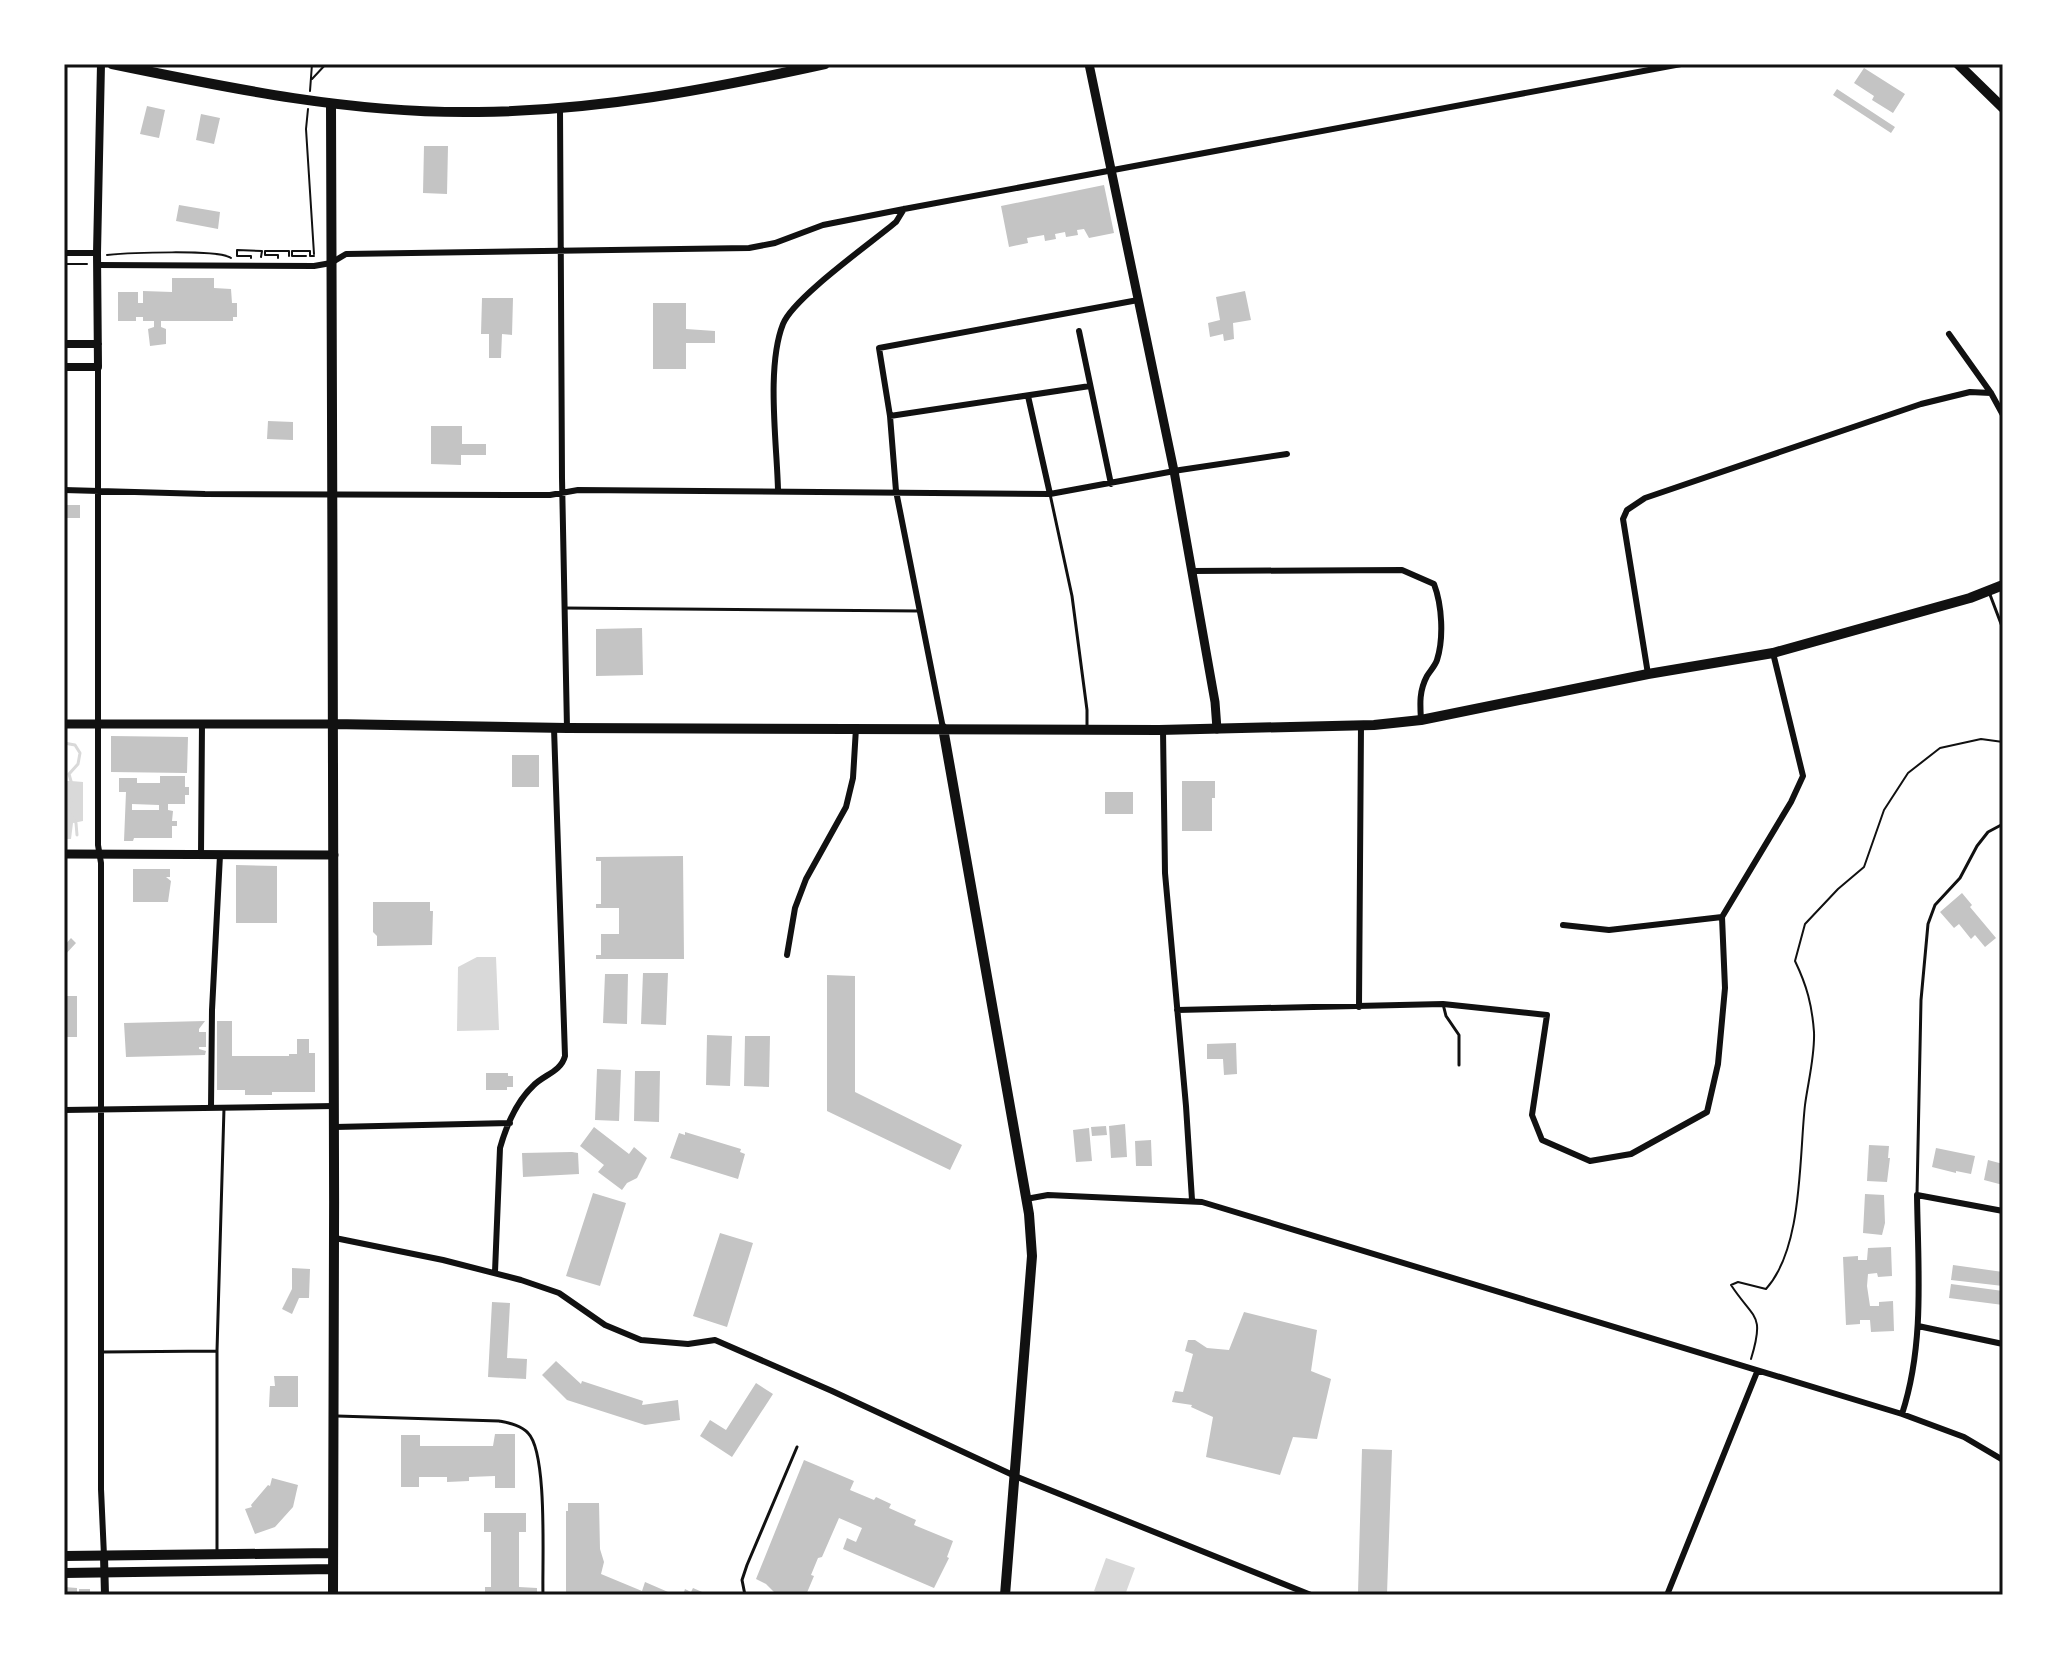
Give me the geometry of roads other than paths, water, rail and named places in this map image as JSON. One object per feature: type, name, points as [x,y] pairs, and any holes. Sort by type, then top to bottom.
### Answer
[{"type":"main road","points":[[112,64],[233,89],[331,104],[478,113],[560,109],[697,91],[825,64]]},
{"type":"main road","points":[[1089,64],[1174,471],[1215,702],[1217,729]]},
{"type":"main road","points":[[1958,64],[2003,108]]},
{"type":"main road","points":[[331,104],[335,1106],[333,1595]]},
{"type":"main road","points":[[64,724],[1163,730],[1361,725],[1421,720],[1648,674],[1773,653],[1989,592],[2003,585]]},
{"type":"main road","points":[[943,728],[1026,1199],[1032,1256],[1005,1595]]},
{"type":"main road","points":[[64,854],[334,855]]},
{"type":"main road","points":[[64,1556],[333,1553]]},
{"type":"main road","points":[[64,1573],[333,1569]]},
{"type":"street","points":[[101,64],[97,265],[101,1497],[105,1595]]},
{"type":"street","points":[[97,265],[253,266],[331,263],[346,254],[749,248],[775,243],[823,225],[904,209],[1111,173],[1681,64]]},
{"type":"street","points":[[560,109],[567,728]]},
{"type":"street","points":[[778,490],[774,370],[783,323],[801,299],[896,222],[904,209]]},
{"type":"street","points":[[64,253],[97,253]]},
{"type":"street","points":[[943,728],[896,491],[890,416],[879,348],[1138,300]]},
{"type":"street","points":[[1079,331],[1111,484]]},
{"type":"street","points":[[1949,334],[2003,415]]},
{"type":"street","points":[[64,344],[98,344]]},
{"type":"street","points":[[64,367],[98,367]]},
{"type":"street","points":[[890,416],[1090,386]]},
{"type":"street","points":[[1648,674],[1623,519],[1627,510],[1645,498],[1921,404],[1970,392],[1991,393]]},
{"type":"street","points":[[1028,396],[1050,494]]},
{"type":"street","points":[[64,490],[331,495],[562,493],[578,490],[1050,494],[1287,454]]},
{"type":"street","points":[[1192,571],[1402,570],[1434,584],[1439,597],[1439,640],[1436,661],[1425,679],[1419,698],[1421,720]]},
{"type":"street","points":[[1177,1010],[1443,1004],[1547,1015],[1532,1115],[1542,1140],[1590,1161],[1631,1154],[1707,1112],[1718,1064],[1725,988],[1722,917],[1791,802],[1803,776],[1773,653]]},
{"type":"street","points":[[201,855],[202,723]]},
{"type":"street","points":[[1359,1007],[1361,725]]},
{"type":"street","points":[[495,1272],[500,1148],[528,1091],[536,1082],[558,1069],[565,1056],[554,728]]},
{"type":"street","points":[[787,955],[795,908],[806,879],[846,807],[853,778],[856,728]]},
{"type":"street","points":[[1163,730],[1165,873],[1192,1200]]},
{"type":"street","points":[[211,1108],[212,1010],[220,855]]},
{"type":"street","points":[[1563,925],[1609,930],[1722,917]]},
{"type":"street","points":[[64,1110],[335,1106]]},
{"type":"street","points":[[335,1127],[510,1123]]},
{"type":"street","points":[[1026,1199],[1048,1195],[1192,1200],[1902,1414],[1964,1437],[2003,1460]]},
{"type":"street","points":[[1902,1414],[1913,1369],[1918,1326],[1917,1195],[2003,1211]]},
{"type":"street","points":[[335,1238],[495,1272],[559,1293],[605,1325],[641,1340],[688,1344],[715,1340],[1015,1476],[1311,1595]]},
{"type":"street","points":[[1918,1326],[2003,1344]]},
{"type":"street","points":[[1667,1595],[1757,1372]]},
{"type":"lane","points":[[1050,494],[1072,596],[1087,729]]},
{"type":"lane","points":[[1989,592],[2003,629]]},
{"type":"lane","points":[[564,608],[920,611]]},
{"type":"lane","points":[[1917,1195],[1921,1000],[1930,913],[1960,878],[1988,832],[2003,824]]},
{"type":"lane","points":[[1443,1004],[1446,1016],[1459,1035],[1459,1065]]},
{"type":"lane","points":[[214,1571],[217,1553],[217,1351],[224,1108]]},
{"type":"lane","points":[[102,1352],[217,1351]]},
{"type":"lane","points":[[333,1416],[499,1421],[523,1428],[529,1433],[541,1464],[543,1595]]},
{"type":"lane","points":[[745,1595],[742,1580],[747,1565],[797,1447]]},
{"type":"waterway","points":[[64,743],[75,745],[80,753],[78,764],[69,774],[74,792],[68,811],[76,823],[77,835]]}]
